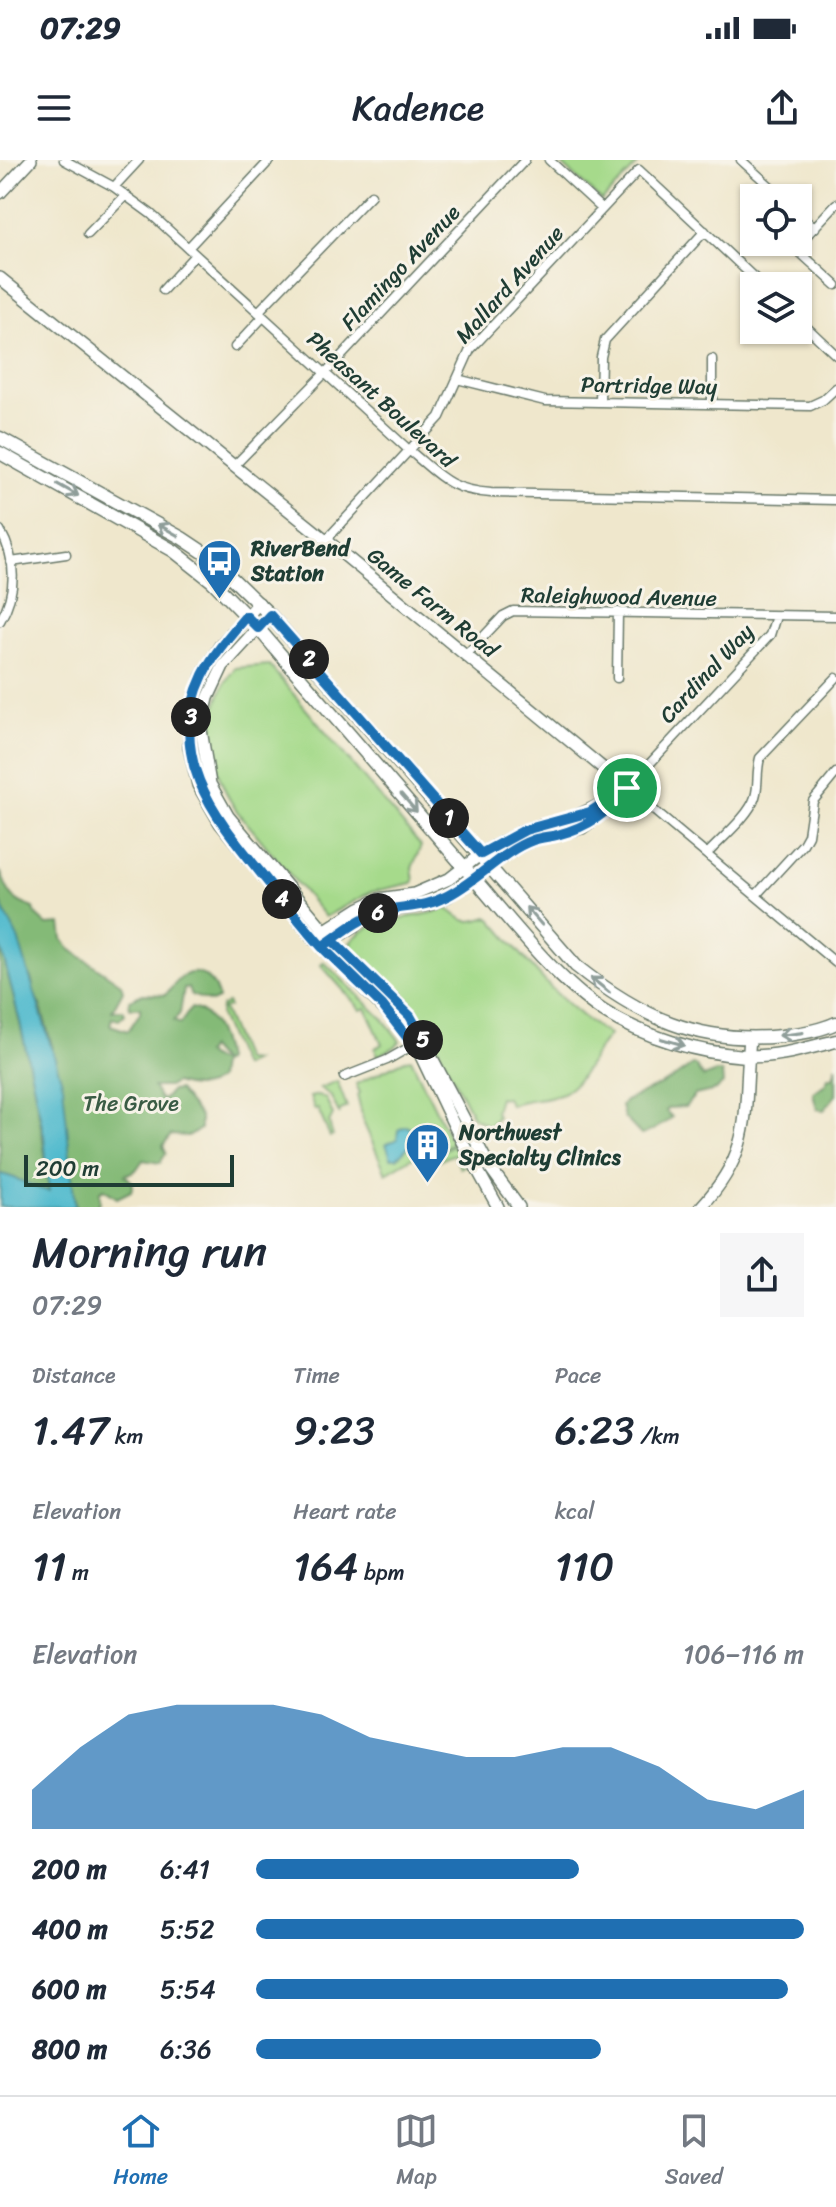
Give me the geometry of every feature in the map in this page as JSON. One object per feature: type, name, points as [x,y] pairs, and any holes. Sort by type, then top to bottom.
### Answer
[{"type":"main road","points":[[0,438],[209,556],[270,615],[576,966],[612,994],[652,1017],[710,1035],[750,1038],[806,1033],[836,1023]]},
{"type":"main road","points":[[0,453],[174,551],[212,581],[258,628],[547,961],[602,1010],[637,1029],[672,1042],[748,1056],[787,1053],[836,1041]]},
{"type":"street","points":[[0,193],[31,160]]},
{"type":"street","name":"Pheasant Boulevard","points":[[64,160],[126,195],[446,482],[474,491],[836,500]]},
{"type":"street","points":[[114,187],[139,160]]},
{"type":"street","points":[[163,290],[270,160]]},
{"type":"street","name":"Flamingo Avenue","points":[[234,466],[525,160]]},
{"type":"street","points":[[549,160],[602,209]]},
{"type":"street","points":[[741,160],[768,184]]},
{"type":"street","name":"Mallard Avenue","points":[[326,540],[440,417],[470,350],[639,170],[705,231]]},
{"type":"street","points":[[88,234],[126,195]]},
{"type":"street","points":[[235,347],[260,315],[371,195]]},
{"type":"street","points":[[836,204],[795,248],[836,285]]},
{"type":"street","points":[[812,225],[815,228]]},
{"type":"street","points":[[600,402],[601,357],[605,340],[705,231],[748,272]]},
{"type":"street","name":"Game Farm Road","points":[[0,278],[834,956]]},
{"type":"street","points":[[812,332],[836,355]]},
{"type":"street","points":[[712,359],[712,404]]},
{"type":"street","name":"Partridge Way","points":[[457,379],[545,401],[810,406],[823,400],[836,388]]},
{"type":"street","points":[[0,530],[8,544],[14,583],[10,604],[0,621]]},
{"type":"street","points":[[11,562],[66,554]]},
{"type":"street","points":[[259,603],[220,646],[202,676],[191,712],[189,747],[198,785],[220,823],[323,939],[410,1016],[418,1042],[498,1207]]},
{"type":"street","name":"Raleighwood Avenue","points":[[466,655],[503,616],[513,611],[836,616]]},
{"type":"street","points":[[617,678],[618,612]]},
{"type":"street","points":[[270,615],[223,666],[208,698],[201,730],[207,770],[210,784],[228,816],[323,939]]},
{"type":"street","name":"Cardinal Way","points":[[323,939],[384,911],[428,905],[475,879],[510,851],[534,839],[582,828],[599,817],[770,635],[776,616]]},
{"type":"street","points":[[708,853],[750,808],[756,796],[755,774],[760,758],[836,678]]},
{"type":"street","points":[[757,894],[803,844],[808,835],[813,801],[836,773]]},
{"type":"street","name":"Cardinal Way","points":[[323,939],[360,908],[379,899],[414,894],[449,879],[481,854],[525,830],[590,812],[627,788]]},
{"type":"street","points":[[701,1207],[731,1170],[741,1144],[750,1038]]},
{"type":"street","points":[[344,1077],[387,1060],[418,1042]]},
{"type":"street","points":[[418,1042],[499,1184],[519,1207]]},
{"type":"green space","points":[[557,160],[642,160],[602,201]]},
{"type":"green space","points":[[269,665],[421,846],[412,868],[412,883],[371,892],[325,917],[236,810],[219,776],[215,757],[213,720],[217,702],[235,668]]},
{"type":"green space","name":"The Grove","points":[[0,871],[15,898],[34,908],[36,915],[47,925],[61,924],[63,939],[70,949],[121,984],[123,991],[112,1011],[123,1010],[125,1014],[119,1020],[112,1018],[110,1025],[128,1031],[140,1013],[140,1008],[130,1008],[129,1000],[143,994],[165,995],[182,977],[191,973],[207,978],[217,993],[218,999],[211,1002],[191,995],[188,988],[184,989],[180,1013],[174,1021],[180,1024],[191,1008],[211,1021],[222,1044],[225,1060],[222,1063],[209,1048],[205,1054],[220,1063],[218,1079],[203,1086],[175,1083],[168,1087],[153,1087],[163,1100],[171,1091],[178,1090],[200,1117],[200,1129],[190,1136],[171,1135],[163,1146],[166,1153],[160,1163],[143,1160],[136,1170],[125,1175],[133,1183],[131,1191],[117,1198],[104,1189],[100,1191],[100,1202],[95,1207],[76,1207],[51,1052],[53,1049],[32,981],[0,900]]},
{"type":"green space","points":[[447,908],[465,920],[491,919],[559,996],[609,1035],[568,1090],[510,1105],[506,1098],[499,1097],[495,1111],[497,1117],[489,1126],[473,1117],[434,1040],[407,998],[350,943],[370,927]]},
{"type":"green space","points":[[0,944],[36,1098],[49,1192],[0,1174]]},
{"type":"green space","points":[[324,962],[383,1019],[400,1041],[395,1047],[378,1056],[375,1048],[382,1044],[366,1008],[361,1010],[321,965]]},
{"type":"green space","points":[[227,1003],[229,1007],[223,1009],[244,1060],[254,1061],[242,1067],[220,1016],[221,1007]]},
{"type":"green space","points":[[411,1059],[452,1143],[424,1157],[413,1157],[386,1173],[364,1124],[356,1084]]},
{"type":"green space","points":[[692,1065],[703,1077],[722,1073],[723,1084],[716,1090],[695,1095],[685,1107],[668,1108],[666,1111],[672,1117],[641,1135],[624,1117],[621,1106],[625,1101],[671,1080]]},
{"type":"green space","points":[[836,1066],[836,1095],[824,1110],[817,1109],[813,1093],[825,1084],[828,1077],[833,1077]]},
{"type":"green space","points":[[337,1081],[347,1107],[339,1111],[340,1115],[330,1095],[320,1088]]},
{"type":"green space","points":[[319,1095],[326,1099],[333,1115],[329,1123],[333,1136],[330,1137],[310,1097]]},
{"type":"green space","points":[[453,1145],[464,1166],[460,1168],[454,1154],[427,1166],[423,1164],[422,1160]]},
{"type":"water","points":[[0,902],[18,938],[63,1085],[75,1207],[0,1207],[0,1174],[49,1191],[44,1135],[0,944]]},
{"type":"water","points":[[406,1126],[416,1131],[416,1139],[397,1158],[391,1158],[386,1144],[397,1139],[398,1130]]},
{"type":"place","name":"RiverBend Station","points":[[220,600]]},
{"type":"place","name":"Northwest Specialty Clinics","points":[[428,1184]]},
{"type":"route","points":[[627,788],[590,812],[525,830],[481,854],[270,615],[258,628],[246,616],[220,646],[202,676],[191,712],[189,747],[198,785],[220,823],[322,947],[332,940],[410,1016],[423,1039],[413,1045],[403,1028],[382,1005],[322,947],[332,940],[356,924],[370,916],[428,905],[448,896],[510,851],[534,839],[582,828],[612,806],[627,788]]}]
